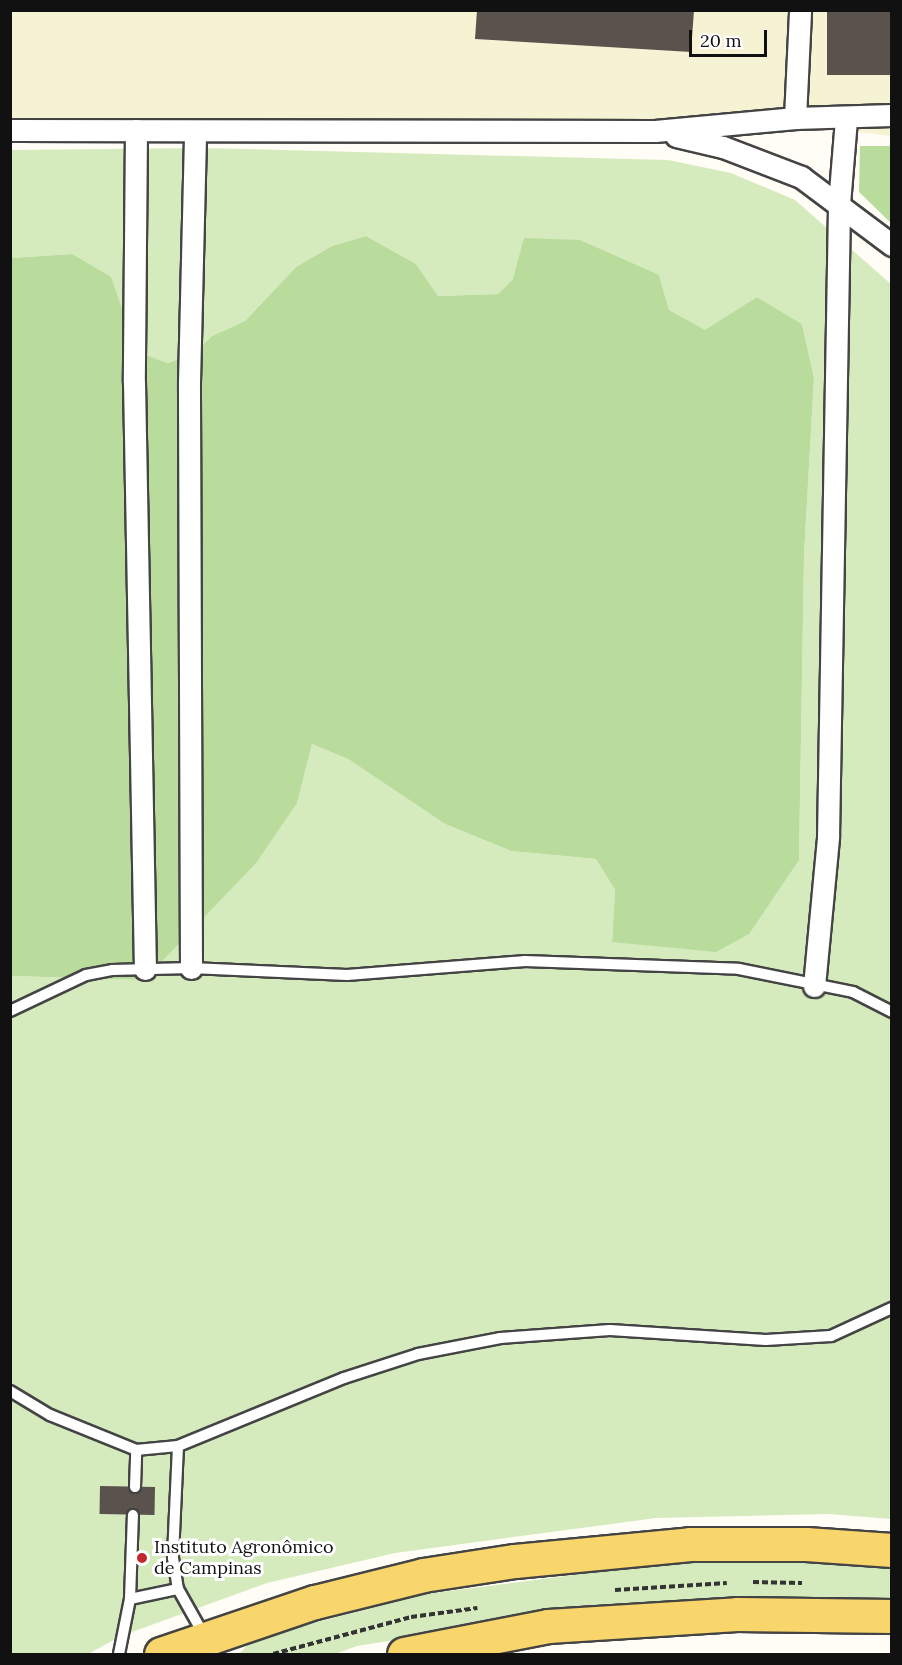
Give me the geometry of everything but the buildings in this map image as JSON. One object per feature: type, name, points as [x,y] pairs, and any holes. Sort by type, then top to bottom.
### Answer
[{"type":"main road","points":[[161,1654],[210,1646],[315,1602],[423,1575],[515,1561],[690,1544],[806,1544],[891,1550]]},
{"type":"main road","points":[[404,1654],[548,1626],[737,1614],[891,1616]]},
{"type":"street","points":[[795,118],[800,10]]},
{"type":"street","points":[[10,130],[655,131],[795,118],[891,115]]},
{"type":"street","points":[[814,986],[828,837],[839,204],[846,118]]},
{"type":"street","points":[[136,130],[134,382],[145,969]]},
{"type":"street","points":[[191,968],[189,382],[195,131]]},
{"type":"street","points":[[655,131],[723,147],[801,177],[891,244]]},
{"type":"lane","points":[[10,1011],[86,975],[145,969],[191,968],[347,975],[525,961],[739,969],[814,986],[853,992],[891,1012]]},
{"type":"lane","points":[[10,1391],[50,1415],[136,1450],[178,1446],[344,1378],[430,1351],[500,1338],[610,1330],[766,1340],[831,1336],[891,1308]]},
{"type":"lane","points":[[178,1446],[173,1558],[178,1590],[210,1646]]},
{"type":"lane","points":[[135,1487],[136,1450]]},
{"type":"lane","points":[[119,1654],[130,1599],[133,1515]]},
{"type":"lane","points":[[130,1599],[178,1590]]},
{"type":"shaded area","points":[[10,11],[891,11],[891,136],[842,130],[781,131],[603,143],[206,144],[11,138]]},
{"type":"green space","points":[[860,146],[891,146],[891,223],[859,192]]},
{"type":"green space","points":[[203,148],[668,160],[731,173],[795,200],[891,284],[891,1519],[828,1514],[656,1518],[395,1553],[267,1583],[121,1636],[88,1654],[11,1654],[11,976],[144,980],[297,803],[312,744],[348,759],[445,824],[511,851],[596,859],[615,890],[612,942],[799,860],[804,555],[814,378],[802,324],[757,297],[706,331],[669,310],[659,275],[513,279],[498,294],[438,296],[416,264],[366,236],[332,246],[296,267],[245,321],[212,336],[194,353],[168,363],[137,353],[72,254],[11,258],[11,150]]},
{"type":"green space","points":[[366,236],[416,264],[438,296],[498,294],[513,279],[524,238],[580,240],[659,275],[669,310],[705,330],[757,297],[802,324],[814,378],[804,555],[799,860],[749,934],[716,952],[612,942],[615,890],[596,859],[511,851],[445,824],[348,759],[312,744],[297,803],[256,863],[144,980],[11,976],[11,258],[72,254],[111,277],[137,352],[168,363],[194,353],[212,336],[245,321],[296,267],[332,246]]},
{"type":"green space","points":[[762,1558],[891,1567],[891,1605],[426,1635],[357,1646],[335,1654],[239,1654],[247,1646],[279,1632],[427,1594],[675,1562]]},
{"type":"place","name":"Instituto Agronômico de Campinas","points":[[142,1558]]}]
